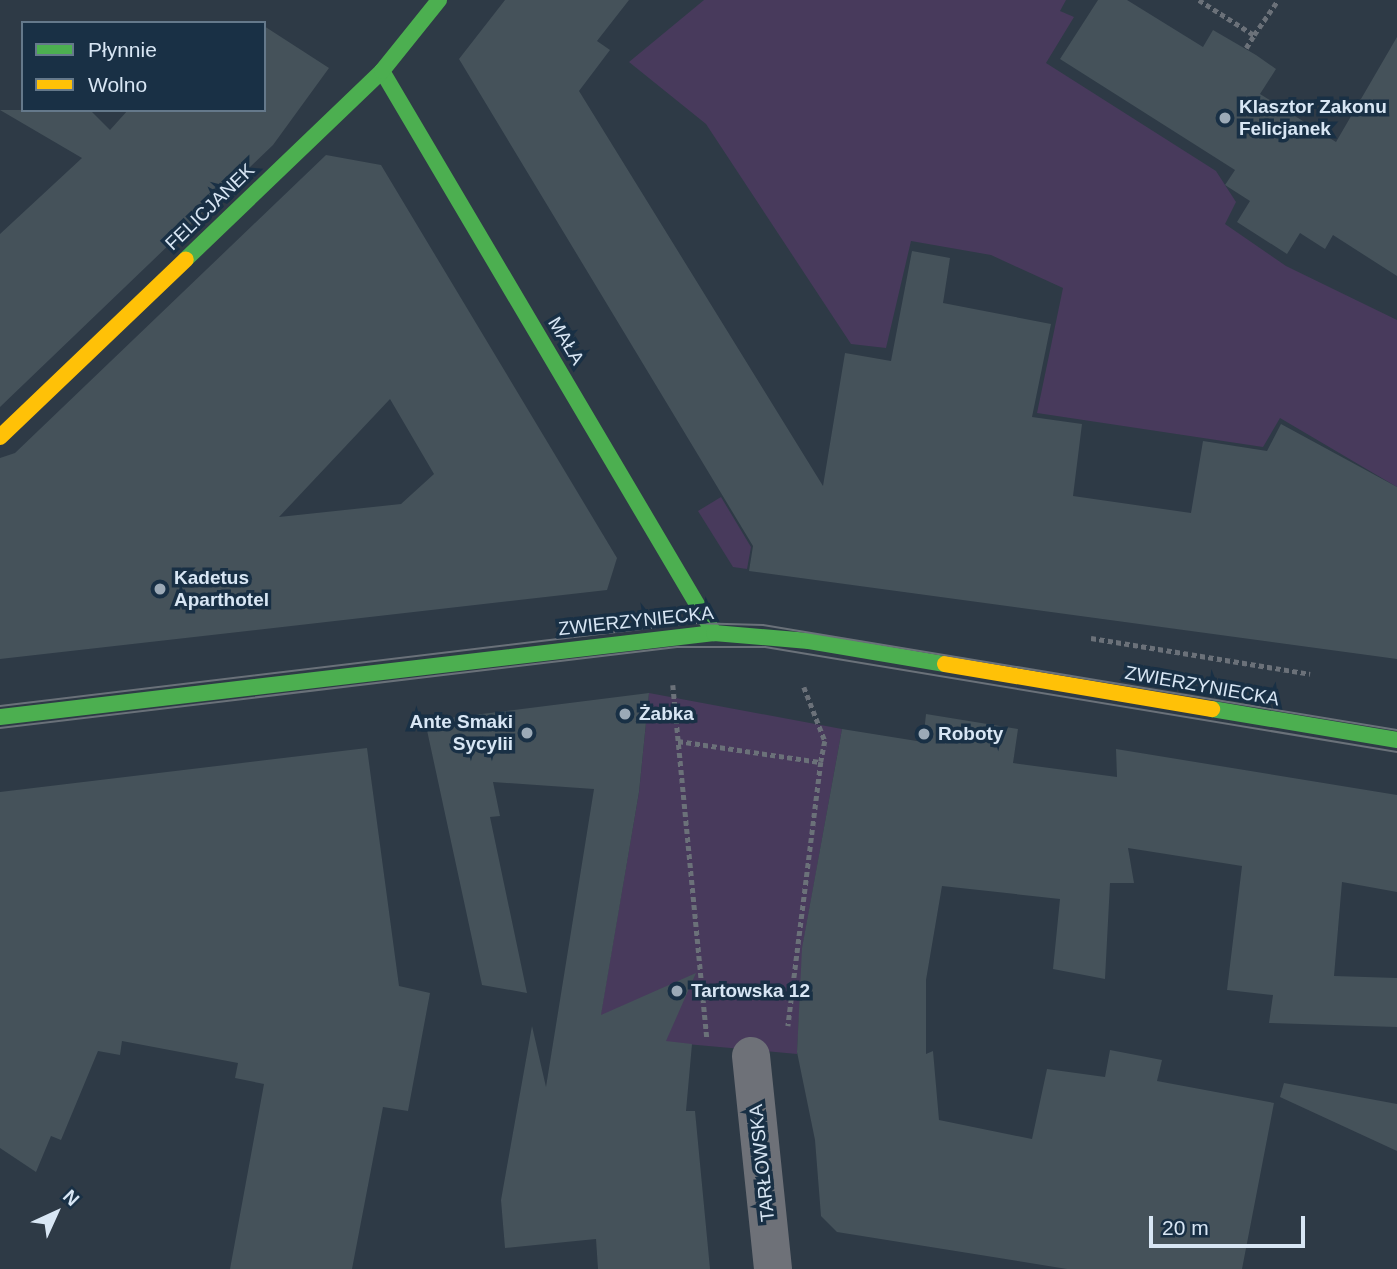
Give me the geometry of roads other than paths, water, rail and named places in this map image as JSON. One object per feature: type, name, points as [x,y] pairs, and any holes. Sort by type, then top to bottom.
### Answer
[{"type":"street","name":"FELICJANEK","points":[[0,437],[382,71],[439,0]]},
{"type":"street","name":"MAŁA","points":[[382,71],[713,633]]},
{"type":"street","name":"ZWIERZYNIECKA","points":[[0,717],[713,633],[808,641],[1397,740]]},
{"type":"street","name":"TARŁOWSKA","points":[[751,1056],[773,1269]]},
{"type":"tram line","points":[[0,706],[691,623],[763,625],[1397,730]]},
{"type":"tram line","points":[[0,728],[677,647],[765,647],[1397,752]]},
{"type":"place","name":"Klasztor Zakonu Felicjanek","points":[[1225,118]]},
{"type":"place","name":"Kadetus Aparthotel","points":[[160,589]]},
{"type":"place","name":"Żabka","points":[[625,714]]},
{"type":"place","name":"Ante Smaki Sycylii","points":[[527,733]]},
{"type":"place","name":"Roboty","points":[[924,734]]},
{"type":"place","name":"Tartowska 12","points":[[677,991]]}]
